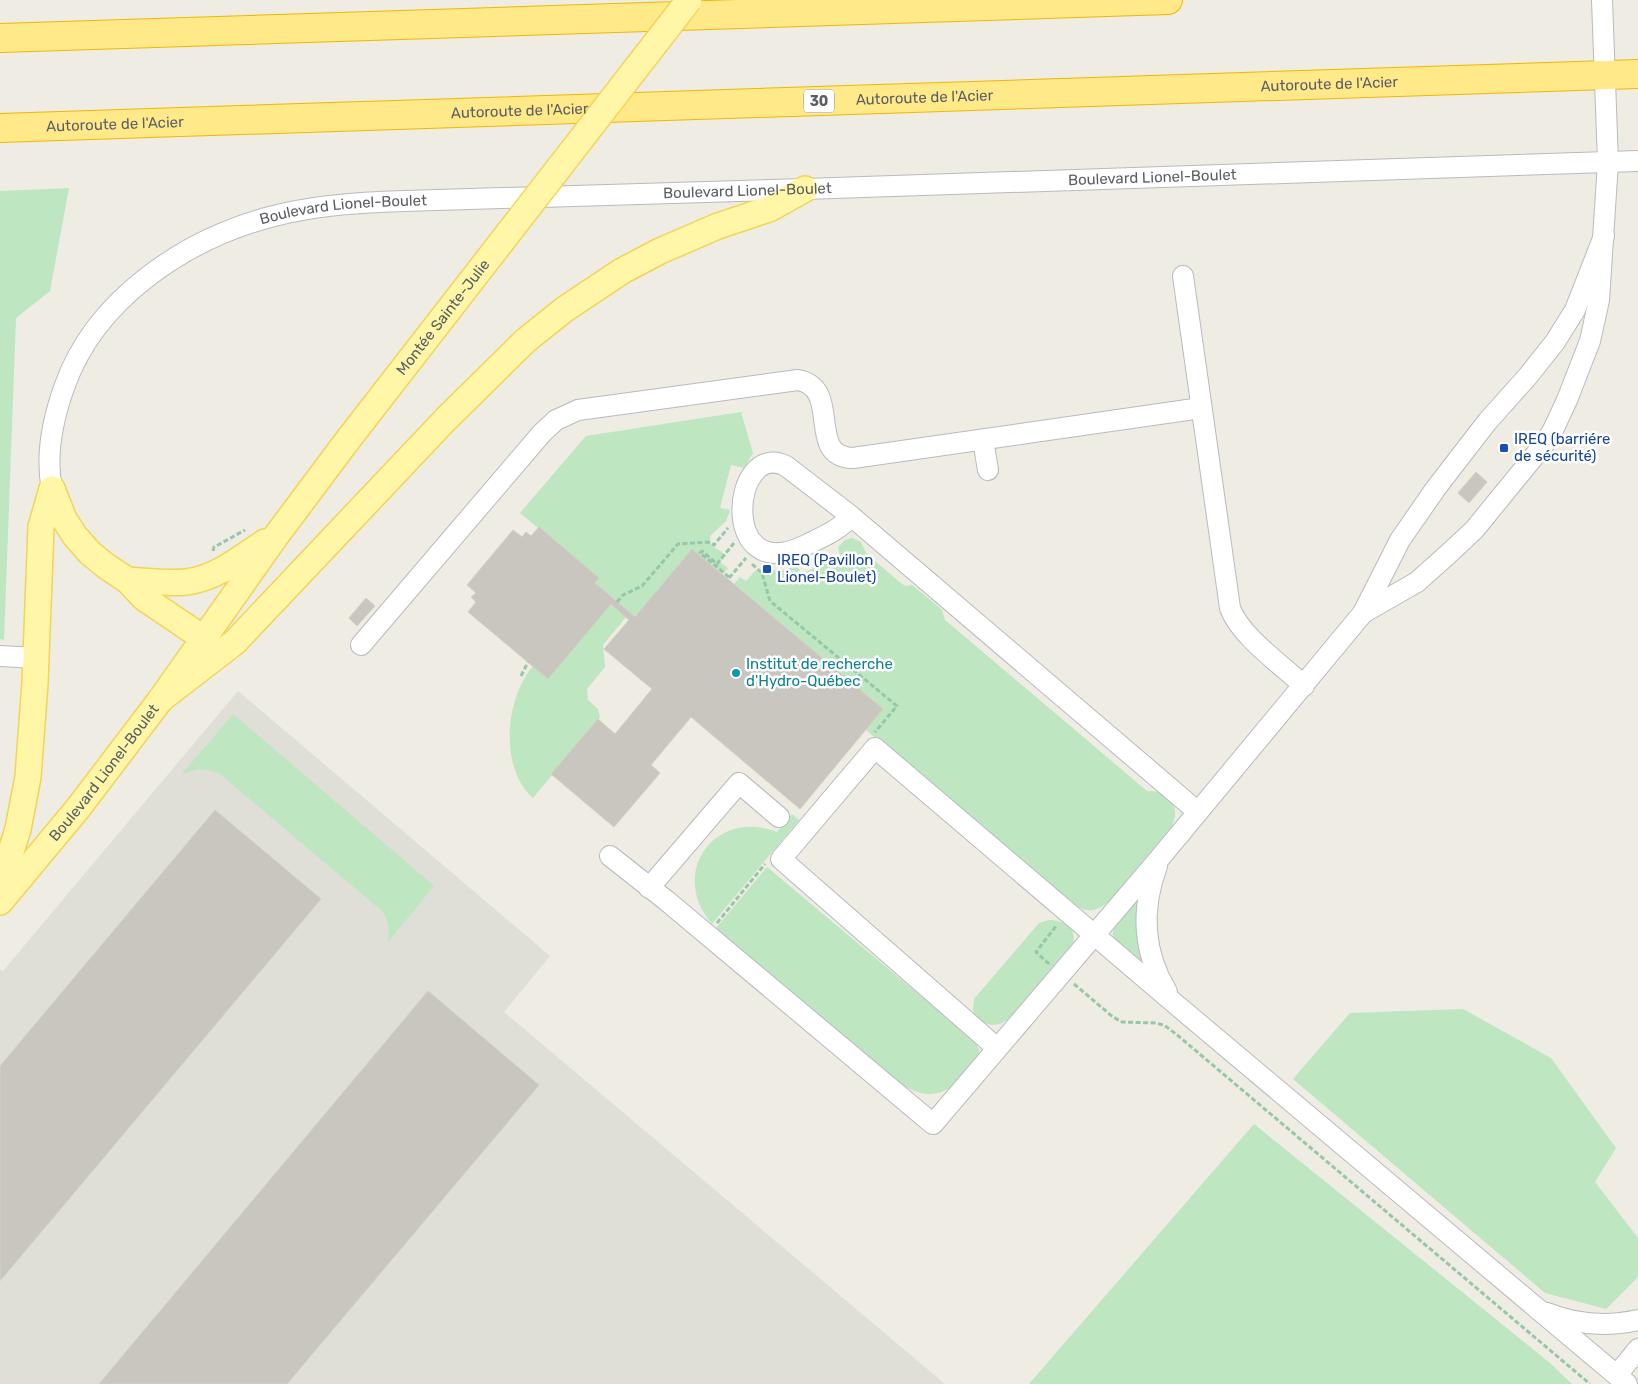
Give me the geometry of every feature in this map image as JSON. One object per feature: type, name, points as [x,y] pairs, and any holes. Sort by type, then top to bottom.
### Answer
[{"type":"highway","points":[[0,38],[1168,0]]},
{"type":"highway","name":"Autoroute de l'Acier","points":[[0,128],[1638,74]]},
{"type":"main road","name":"Montée Sainte-Julie","points":[[203,638],[353,433],[689,0]]},
{"type":"main road","points":[[161,698],[235,642],[445,420],[525,341],[558,314],[604,282],[641,260],[698,234],[769,209],[805,189]]},
{"type":"main road","points":[[52,489],[64,519],[75,536],[98,559],[127,580],[144,598],[203,638]]},
{"type":"main road","points":[[0,888],[24,806],[31,743],[41,527],[52,489]]},
{"type":"main road","points":[[127,580],[177,583],[203,578],[276,536]]},
{"type":"main road","name":"Boulevard Lionel-Boulet","points":[[0,902],[79,807],[161,698],[203,638]]},
{"type":"street","points":[[1364,613],[1416,582],[1474,530],[1553,430],[1590,341],[1599,300],[1608,162],[1602,0]]},
{"type":"street","name":"Boulevard Lionel-Boulet","points":[[52,489],[49,458],[58,407],[70,372],[89,337],[114,306],[144,279],[185,253],[235,228],[279,215],[352,203],[1638,161]]},
{"type":"street","points":[[610,856],[667,901],[933,1124],[1159,859],[1364,613],[1400,540],[1436,488],[1488,422],[1556,342],[1576,310],[1604,236]]},
{"type":"street","points":[[1183,276],[1230,608],[1233,617],[1244,631],[1304,686]]},
{"type":"street","points":[[361,645],[542,434],[556,420],[570,412],[798,380],[808,383],[818,392],[828,442],[832,450],[843,457],[853,458],[1201,408]]},
{"type":"street","points":[[983,440],[988,470]]},
{"type":"street","points":[[851,516],[839,527],[796,550],[775,553],[766,551],[748,537],[744,529],[742,510],[749,480],[756,470],[762,465],[771,462],[778,462],[786,466],[851,516],[1198,812]]},
{"type":"street","points":[[0,656],[36,658]]},
{"type":"street","points":[[997,1048],[781,859],[875,748],[1048,894],[1093,935],[1536,1309],[1622,1379],[1638,1349]]},
{"type":"street","points":[[649,888],[739,783],[779,818]]},
{"type":"street","points":[[1159,859],[1148,894],[1146,925],[1148,942],[1156,972],[1173,1002]]},
{"type":"street","points":[[1536,1309],[1588,1324],[1605,1325],[1638,1320]]},
{"type":"path","points":[[617,602],[623,595],[642,586],[678,544],[708,542],[714,545],[728,527]]},
{"type":"path","points":[[734,542],[717,564],[702,551],[700,553],[729,578],[745,559]]},
{"type":"path","points":[[762,574],[770,601],[897,706],[872,736]]},
{"type":"path","points":[[521,676],[528,662]]},
{"type":"path","points":[[713,927],[768,861]]},
{"type":"path","points":[[1053,967],[1036,952],[1060,921]]},
{"type":"path","points":[[1070,981],[1113,1018],[1122,1022],[1164,1025],[1176,1034],[1590,1384]]},
{"type":"shaded area","points":[[238,691],[550,956],[504,1012],[945,1384],[0,1384],[0,970],[3,971]]},
{"type":"green space","points":[[69,188],[50,291],[16,318],[4,640],[0,639],[0,191]]},
{"type":"green space","points":[[741,412],[753,453],[744,468],[731,465],[720,508],[730,510],[726,521],[710,536],[711,545],[726,555],[720,562],[728,568],[723,574],[692,549],[635,617],[595,583],[599,578],[520,513],[586,436]]},
{"type":"green space","points":[[852,538],[861,542],[869,556],[902,584],[906,586],[912,585],[939,607],[945,620],[1147,791],[1161,792],[1172,803],[1175,815],[1172,826],[1105,904],[1093,910],[1085,910],[1077,906],[866,730],[883,709],[734,584],[740,577],[746,581],[756,570],[760,574],[765,575],[770,570],[781,571],[797,566],[802,574],[840,555],[838,547],[845,540]]},
{"type":"green space","points":[[611,604],[626,617],[603,645],[605,667],[587,689],[588,700],[598,709],[600,717],[533,798],[522,785],[515,769],[511,752],[510,733],[516,696],[533,666],[548,679]]},
{"type":"green space","points":[[233,714],[434,886],[388,942],[387,921],[382,911],[220,774],[200,770],[181,775]]},
{"type":"green space","points":[[792,814],[799,820],[712,924],[700,904],[695,885],[697,866],[705,850],[718,837],[734,829],[755,827],[777,832]]},
{"type":"green space","points":[[767,867],[973,1040],[979,1050],[978,1057],[955,1085],[949,1089],[930,1094],[914,1091],[901,1084],[717,930],[716,928]]},
{"type":"green space","points":[[1136,900],[1139,902],[1137,926],[1143,964],[1114,941],[1113,935],[1119,919]]},
{"type":"green space","points":[[1049,920],[1059,921],[1071,929],[1074,938],[1073,943],[1009,1019],[994,1025],[984,1023],[973,1011],[974,999],[1039,923]]},
{"type":"green space","points":[[1463,1009],[1551,1058],[1616,1148],[1595,1182],[1638,1238],[1638,1277],[1606,1309],[1545,1293],[1293,1079],[1350,1013]]},
{"type":"green space","points":[[1254,1124],[1550,1363],[1572,1384],[1029,1384]]},
{"type":"building","points":[[1476,472],[1487,482],[1469,503],[1458,493]]},
{"type":"building","name":"Institut de recherche d'Hydro-Québec","points":[[539,527],[599,578],[595,583],[635,617],[692,549],[883,709],[800,809],[691,717],[651,765],[660,773],[614,827],[551,774],[598,719],[615,734],[652,689],[604,649],[629,620],[611,604],[548,679],[468,612],[476,602],[471,597],[476,593],[467,585],[513,530],[522,537],[526,532],[531,536]]},
{"type":"building","points":[[366,598],[375,606],[357,626],[349,618]]},
{"type":"building","points":[[215,810],[321,899],[0,1281],[0,1066]]},
{"type":"building","points":[[428,991],[539,1085],[287,1384],[99,1384]]},
{"type":"place","name":"IREQ (barriére de sécurité)","points":[[1504,448]]},
{"type":"place","name":"IREQ (Pavillon Lionel-Boulet)","points":[[767,569]]},
{"type":"place","name":"Institut de recherche d'Hydro-Québec","points":[[736,673]]}]
